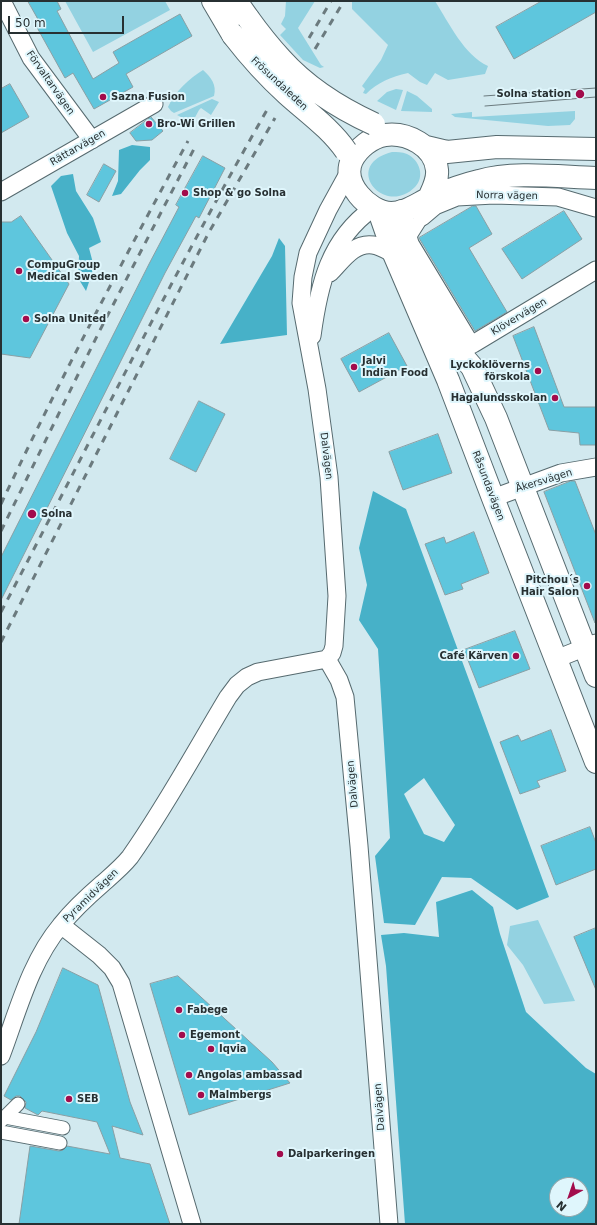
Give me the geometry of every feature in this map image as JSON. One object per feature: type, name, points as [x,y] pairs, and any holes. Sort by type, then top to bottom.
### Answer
[{"type":"street","name":"Förvaltarvägen","points":[[2,1],[31,58],[92,140]]},
{"type":"street","name":"Frösundaleden","points":[[213,1],[234,35],[252,59],[287,94],[338,138],[349,161]]},
{"type":"street","name":"Frösundaleden","points":[[242,10],[281,59],[297,75],[333,103],[398,135]]},
{"type":"street","name":"Rättarvägen","points":[[1,192],[154,104]]},
{"type":"street","points":[[596,149],[497,147],[447,152],[426,147],[398,135],[385,135],[374,138],[360,149],[349,161],[351,180],[360,198],[376,210],[392,213],[418,209],[480,180],[502,177],[540,176],[596,178]]},
{"type":"street","points":[[426,147],[434,157],[437,169],[436,182],[418,209],[402,228],[409,259],[466,348],[472,367],[496,418],[523,486],[591,646],[596,676]]},
{"type":"street","name":"Dalvägen","points":[[349,161],[308,253],[303,277],[301,303],[317,389],[329,477],[337,596],[334,646],[332,654],[327,659],[339,680],[346,697],[389,1224]]},
{"type":"street","name":"Norra vägen","points":[[418,209],[435,206],[457,197],[494,195],[558,197],[596,208]]},
{"type":"street","name":"Dalvägen","points":[[310,352],[316,308],[322,282],[333,254],[347,232],[360,218],[376,210]]},
{"type":"street","name":"Råsundavägen","points":[[376,210],[448,380],[596,762]]},
{"type":"street","points":[[322,282],[347,255],[362,245],[374,245],[394,254]]},
{"type":"street","name":"Klövervägen","points":[[440,361],[466,348],[596,270]]},
{"type":"street","name":"Åkersvägen","points":[[493,498],[561,473],[596,467]]},
{"type":"street","points":[[556,659],[591,646]]},
{"type":"street","name":"Pyramidvägen","points":[[192,1224],[121,984],[112,968],[99,955],[61,925],[81,903],[117,871],[129,858],[228,697],[237,686],[247,677],[258,672],[327,659]]},
{"type":"street","points":[[1,1056],[24,992],[42,951],[61,925]]},
{"type":"street","points":[[3,1119],[18,1104]]},
{"type":"street","points":[[3,1119],[63,1128]]},
{"type":"street","points":[[1,1132],[60,1143]]},
{"type":"shaded area","points":[[65,1],[165,1],[170,10],[93,52]]},
{"type":"shaded area","points":[[286,1],[315,1],[298,28],[321,65],[324,67],[320,68],[303,60],[280,35],[286,29],[281,24],[285,16]]},
{"type":"shaded area","points":[[352,1],[435,1],[464,46],[479,61],[488,66],[485,74],[448,80],[435,73],[427,85],[420,82],[408,73],[385,80],[366,94],[363,93],[365,89],[362,86],[381,60],[388,45],[352,9]]},
{"type":"shaded area","points":[[203,70],[209,75],[213,82],[215,88],[214,96],[174,113],[171,111],[168,107],[174,96],[188,81]]},
{"type":"shaded area","points":[[396,89],[403,90],[396,110],[377,101],[387,92]]},
{"type":"shaded area","points":[[407,91],[417,96],[432,109],[432,112],[401,111]]},
{"type":"shaded area","points":[[212,99],[219,102],[211,115],[201,108],[192,123],[177,115]]},
{"type":"shaded area","points":[[575,111],[575,119],[570,125],[548,126],[455,117],[451,114],[472,112],[472,117]]},
{"type":"shaded area","points":[[132,145],[150,147],[150,160],[121,194],[112,196],[118,181],[119,150]]},
{"type":"shaded area","points":[[392,152],[407,154],[415,160],[420,169],[420,178],[418,183],[415,187],[403,195],[391,196],[381,193],[373,186],[369,177],[370,167],[377,159]]},
{"type":"shaded area","points":[[73,174],[76,191],[93,218],[101,242],[89,248],[94,267],[86,291],[78,278],[79,256],[67,233],[51,186],[61,176]]},
{"type":"shaded area","points":[[279,238],[285,246],[287,335],[220,344],[272,256]]},
{"type":"shaded area","points":[[373,491],[406,509],[549,897],[517,910],[471,878],[442,877],[415,925],[384,923],[375,856],[390,838],[378,649],[359,620],[367,585],[359,548]],"holes":[[[424,778],[455,825],[444,842],[424,834],[404,794]]]},
{"type":"shaded area","points":[[472,890],[493,907],[500,934],[526,1012],[586,1068],[596,1074],[596,1224],[405,1224],[386,966],[381,935],[404,933],[439,937],[436,902]]},
{"type":"shaded area","points":[[538,920],[575,1001],[544,1004],[523,965],[507,945],[510,926]]},
{"type":"building","points":[[28,1],[57,1],[61,9],[57,11],[93,79],[119,63],[113,52],[180,14],[192,36],[126,74],[133,87],[94,109],[73,73],[65,78],[34,22],[38,20]]},
{"type":"building","points":[[542,1],[596,1],[596,12],[514,59],[496,27]]},
{"type":"building","points":[[10,84],[29,117],[1,133],[1,89]]},
{"type":"building","name":"Bro-Wi Grillen","points":[[151,117],[163,131],[152,140],[136,141],[130,133]]},
{"type":"building","points":[[203,156],[225,168],[199,218],[196,216],[165,273],[1,600],[1,557],[179,207],[176,205]]},
{"type":"building","points":[[104,164],[116,171],[99,202],[87,195]]},
{"type":"building","points":[[473,206],[476,206],[492,234],[469,248],[507,312],[475,331],[419,238]]},
{"type":"building","points":[[564,211],[582,239],[522,279],[502,249]]},
{"type":"building","name":"Solna United","points":[[21,216],[69,284],[30,358],[1,354],[1,222],[11,222]]},
{"type":"building","name":"Lyckoklöverns förskola","points":[[534,327],[564,407],[596,407],[596,445],[580,445],[579,433],[549,430],[513,336]]},
{"type":"building","points":[[389,333],[407,366],[359,392],[341,359]]},
{"type":"building","points":[[199,401],[225,414],[196,472],[170,459]]},
{"type":"building","points":[[438,434],[452,473],[403,490],[389,452]]},
{"type":"building","points":[[571,481],[575,481],[596,535],[595,623],[544,492]]},
{"type":"building","points":[[474,532],[489,573],[461,584],[463,589],[445,595],[425,544],[444,537],[446,543]]},
{"type":"building","points":[[515,631],[530,669],[479,688],[464,650]]},
{"type":"building","points":[[551,730],[566,771],[537,781],[540,787],[520,794],[500,742],[518,735],[521,741]]},
{"type":"building","points":[[590,827],[596,843],[596,869],[556,885],[541,846]]},
{"type":"building","points":[[596,928],[596,990],[574,937]]},
{"type":"building","name":"SEB","points":[[63,968],[98,985],[130,1102],[143,1135],[112,1126],[120,1158],[150,1164],[170,1224],[19,1224],[30,1146],[59,1151],[63,1150],[67,1146],[110,1154],[97,1122],[42,1111],[38,1115],[25,1108],[26,1102],[20,1096],[16,1096],[11,1100],[4,1096],[36,1032]]},
{"type":"building","points":[[178,976],[272,1062],[290,1083],[189,1115],[150,984]]},
{"type":"tram line","points":[[484,96],[596,88]]},
{"type":"tram line","points":[[485,106],[596,97]]},
{"type":"railway","points":[[309,38],[331,1]]},
{"type":"railway","points":[[315,49],[344,1]]},
{"type":"railway","points":[[1,612],[198,234],[267,110]]},
{"type":"railway","points":[[1,642],[208,234],[275,118]]},
{"type":"railway","points":[[1,504],[92,321],[188,141]]},
{"type":"railway","points":[[1,531],[99,332],[196,145]]},
{"type":"place","name":"Solna station","points":[[580,94]]},
{"type":"place","name":"Sazna Fusion","points":[[103,97]]},
{"type":"place","name":"Bro-Wi Grillen","points":[[149,124]]},
{"type":"place","name":"Shop & go Solna","points":[[185,193]]},
{"type":"place","name":"CompuGroup Medical Sweden","points":[[19,271]]},
{"type":"place","name":"Solna United","points":[[26,319]]},
{"type":"place","name":"Jalvi Indian Food","points":[[354,367]]},
{"type":"place","name":"Lyckoklöverns förskola","points":[[538,371]]},
{"type":"place","name":"Hagalundsskolan","points":[[555,398]]},
{"type":"place","name":"Solna","points":[[32,514]]},
{"type":"place","name":"Pitchou´s Hair Salon","points":[[587,586]]},
{"type":"place","name":"Café Kärven","points":[[516,656]]},
{"type":"place","name":"Fabege","points":[[179,1010]]},
{"type":"place","name":"Egemont","points":[[182,1035]]},
{"type":"place","name":"Iqvia","points":[[211,1049]]},
{"type":"place","name":"Angolas ambassad","points":[[189,1075]]},
{"type":"place","name":"Malmbergs","points":[[201,1095]]},
{"type":"place","name":"SEB","points":[[69,1099]]},
{"type":"place","name":"Dalparkeringen","points":[[280,1154]]}]
